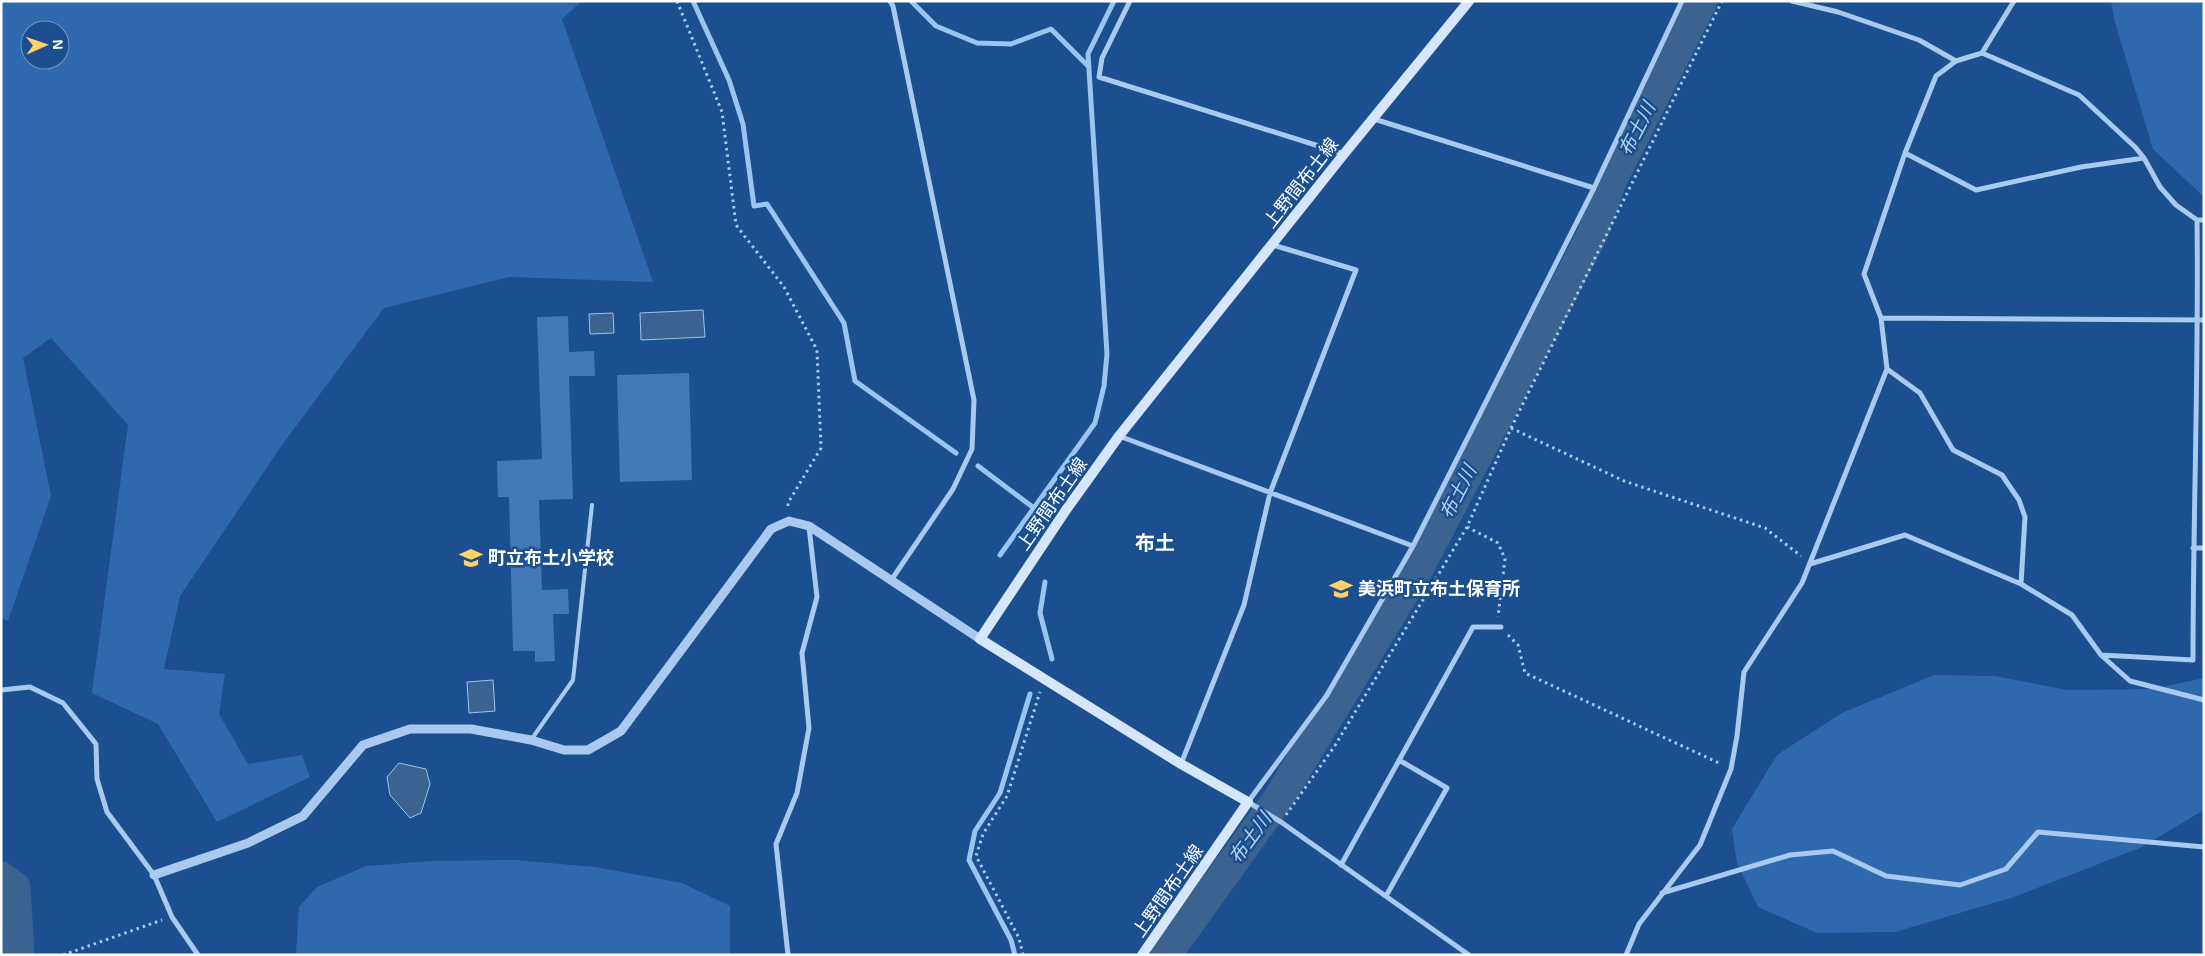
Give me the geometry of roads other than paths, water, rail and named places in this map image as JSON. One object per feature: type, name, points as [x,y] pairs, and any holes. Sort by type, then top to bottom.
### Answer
[{"type":"main road","name":"上野間布土線","points":[[980,639],[1066,510],[1119,436],[1469,1]]},
{"type":"main road","points":[[980,639],[1182,764],[1248,802]]},
{"type":"main road","name":"上野間布土線","points":[[1142,955],[1248,802]]},
{"type":"street","points":[[890,1],[974,400],[972,449],[953,489],[892,580]]},
{"type":"street","points":[[1130,1],[1102,58],[1099,77],[1344,154]]},
{"type":"street","points":[[1469,955],[1281,822],[1248,802],[1326,695],[1414,546],[1594,188],[1682,1]]},
{"type":"street","points":[[1792,1],[1838,12],[1919,40],[1956,61]]},
{"type":"street","points":[[1982,54],[2014,1]]},
{"type":"street","points":[[1626,955],[1638,924],[1700,845],[1730,769],[1737,736],[1744,672],[1802,583],[1887,369],[1881,318],[1864,274],[1905,153],[1936,76],[1956,61],[1982,54],[2079,95],[2135,147],[2144,158],[2160,187],[2176,206],[2197,220],[2204,220]]},
{"type":"street","points":[[1374,119],[1594,188]]},
{"type":"street","points":[[1905,153],[1976,190],[2081,166],[2144,158]]},
{"type":"street","points":[[2101,655],[2193,660],[2193,548],[2201,320],[2197,220]]},
{"type":"street","points":[[1182,764],[1244,605],[1270,493],[1356,270],[1273,245]]},
{"type":"street","points":[[1881,318],[2201,320]]},
{"type":"street","points":[[1887,369],[1920,393],[1953,450],[2002,475],[2019,500],[2024,516],[2021,584]]},
{"type":"street","points":[[1119,436],[1414,546]]},
{"type":"street","points":[[2196,437],[2204,437]]},
{"type":"street","points":[[154,875],[248,843],[303,816],[363,745],[410,730],[471,729],[530,740],[564,750],[588,750],[621,731],[771,529],[789,521],[809,526],[980,639]]},
{"type":"street","points":[[788,955],[776,844],[798,794],[809,728],[802,653],[817,597],[809,526]]},
{"type":"street","points":[[1810,564],[1906,535],[2021,584],[2072,614],[2101,655],[2130,680],[2204,700]]},
{"type":"street","points":[[2193,548],[2204,548]]},
{"type":"street","points":[[1341,865],[1473,627],[1501,627]]},
{"type":"street","points":[[1,690],[30,687],[64,703],[96,744],[97,779],[107,812],[154,875],[172,917],[198,955]]},
{"type":"street","points":[[1386,896],[1447,788],[1399,760]]},
{"type":"street","points":[[1661,893],[1790,855],[1833,851],[1886,876],[1960,885],[2006,869],[2038,832],[2204,847]]},
{"type":"lane","points":[[530,740],[573,680],[592,504]]},
{"type":"waterway","points":[[693,1],[729,80],[743,124],[754,206],[767,204],[844,323],[855,381],[956,453]]},
{"type":"waterway","points":[[911,1],[936,26],[977,43],[1011,44],[1051,29],[1089,67]]},
{"type":"waterway","points":[[1000,555],[1095,423],[1104,386],[1107,354],[1088,54],[1114,1]]},
{"type":"waterway","name":"布土川","points":[[1166,955],[1276,802],[1418,569],[1592,235],[1611,181],[1702,1]]},
{"type":"waterway","points":[[978,466],[1034,508]]},
{"type":"waterway","points":[[1045,582],[1040,613],[1052,659]]},
{"type":"waterway","points":[[1015,955],[1011,940],[969,860],[975,831],[1000,793],[1030,694]]},
{"type":"waterway","points":[[1,877],[15,887],[19,955]]},
{"type":"place","name":"町立布土小学校","points":[[471,558]]},
{"type":"place","name":"美浜町立布土保育所","points":[[1341,589]]},
{"type":"district","name":"布土","points":[[1155,543]]}]
